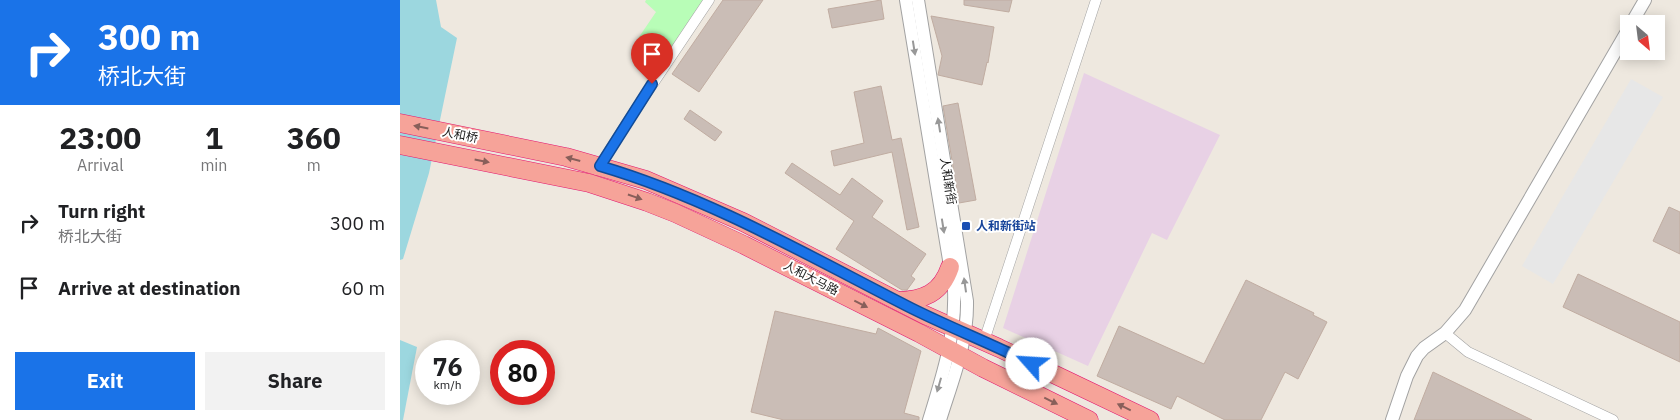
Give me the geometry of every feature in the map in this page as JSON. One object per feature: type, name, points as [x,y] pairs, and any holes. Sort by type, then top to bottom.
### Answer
[{"type":"highway","name":"人和桥","points":[[400,123],[520,147]]},
{"type":"highway","name":"人和桥","points":[[400,145],[519,169]]},
{"type":"highway","name":"人和大马路","points":[[520,147],[600,166],[646,180],[715,209],[959,331],[1150,420]]},
{"type":"highway","name":"人和大马路","points":[[519,169],[589,183],[647,202],[703,226],[844,295],[983,368],[1088,419]]},
{"type":"highway","points":[[898,301],[918,300],[926,296],[943,282],[950,267]]},
{"type":"highway","points":[[1088,419],[1097,395]]},
{"type":"street","points":[[589,183],[709,0]]},
{"type":"street","name":"人和新街","points":[[906,0],[959,331]]},
{"type":"street","name":"人和新街","points":[[918,0],[965,284],[967,316],[959,331],[940,420]]},
{"type":"street","points":[[984,341],[1096,0]]},
{"type":"street","points":[[1636,15],[1645,0]]},
{"type":"street","points":[[1392,420],[1407,376],[1418,356],[1424,348],[1445,333],[1465,310],[1620,43]]},
{"type":"street","points":[[1445,333],[1468,352],[1613,420]]},
{"type":"street","name":"人和新街","points":[[928,420],[941,380],[954,352]]},
{"type":"shaded area","points":[[1084,73],[1220,135],[1167,240],[1152,233],[1088,366],[1003,328]]},
{"type":"shaded area","points":[[1631,79],[1663,97],[1553,284],[1522,266]]},
{"type":"green space","points":[[646,0],[703,0],[665,56],[637,40],[656,12],[645,2]]},
{"type":"water","points":[[400,0],[436,0],[441,27],[457,38],[429,173],[403,259],[400,260]]},
{"type":"water","points":[[400,340],[415,346],[415,357],[403,420],[400,420]]},
{"type":"building","points":[[723,0],[763,0],[699,92],[672,74]]},
{"type":"building","points":[[881,0],[884,19],[832,28],[828,9]]},
{"type":"building","points":[[964,0],[1012,0],[1009,12],[964,5]]},
{"type":"building","points":[[931,16],[994,27],[982,85],[938,75],[942,56]]},
{"type":"building","points":[[881,86],[892,140],[901,138],[919,227],[907,230],[892,152],[834,166],[831,151],[864,143],[854,92]]},
{"type":"building","points":[[958,103],[976,200],[959,203],[943,106]]},
{"type":"building","points":[[690,110],[722,132],[715,141],[684,119]]},
{"type":"building","points":[[792,163],[840,195],[852,178],[883,201],[872,217],[926,254],[911,276],[915,279],[907,290],[902,290],[836,249],[854,221],[785,173]]},
{"type":"building","points":[[1669,207],[1680,212],[1680,254],[1653,241]]},
{"type":"building","points":[[1578,274],[1680,322],[1680,362],[1563,307]]},
{"type":"building","points":[[1246,280],[1314,313],[1313,315],[1327,322],[1298,379],[1285,372],[1261,420],[1225,420],[1177,396],[1171,409],[1097,376],[1119,326],[1204,364]]},
{"type":"building","points":[[775,311],[876,334],[878,328],[921,351],[904,413],[919,417],[919,420],[784,420],[751,412]]},
{"type":"building","points":[[1433,372],[1532,420],[1414,420]]},
{"type":"place","name":"人和新街站","points":[[966,226]]},
{"type":"route","points":[[652,84],[600,166],[646,180],[715,209],[814,257],[925,315],[1032,364]]}]
